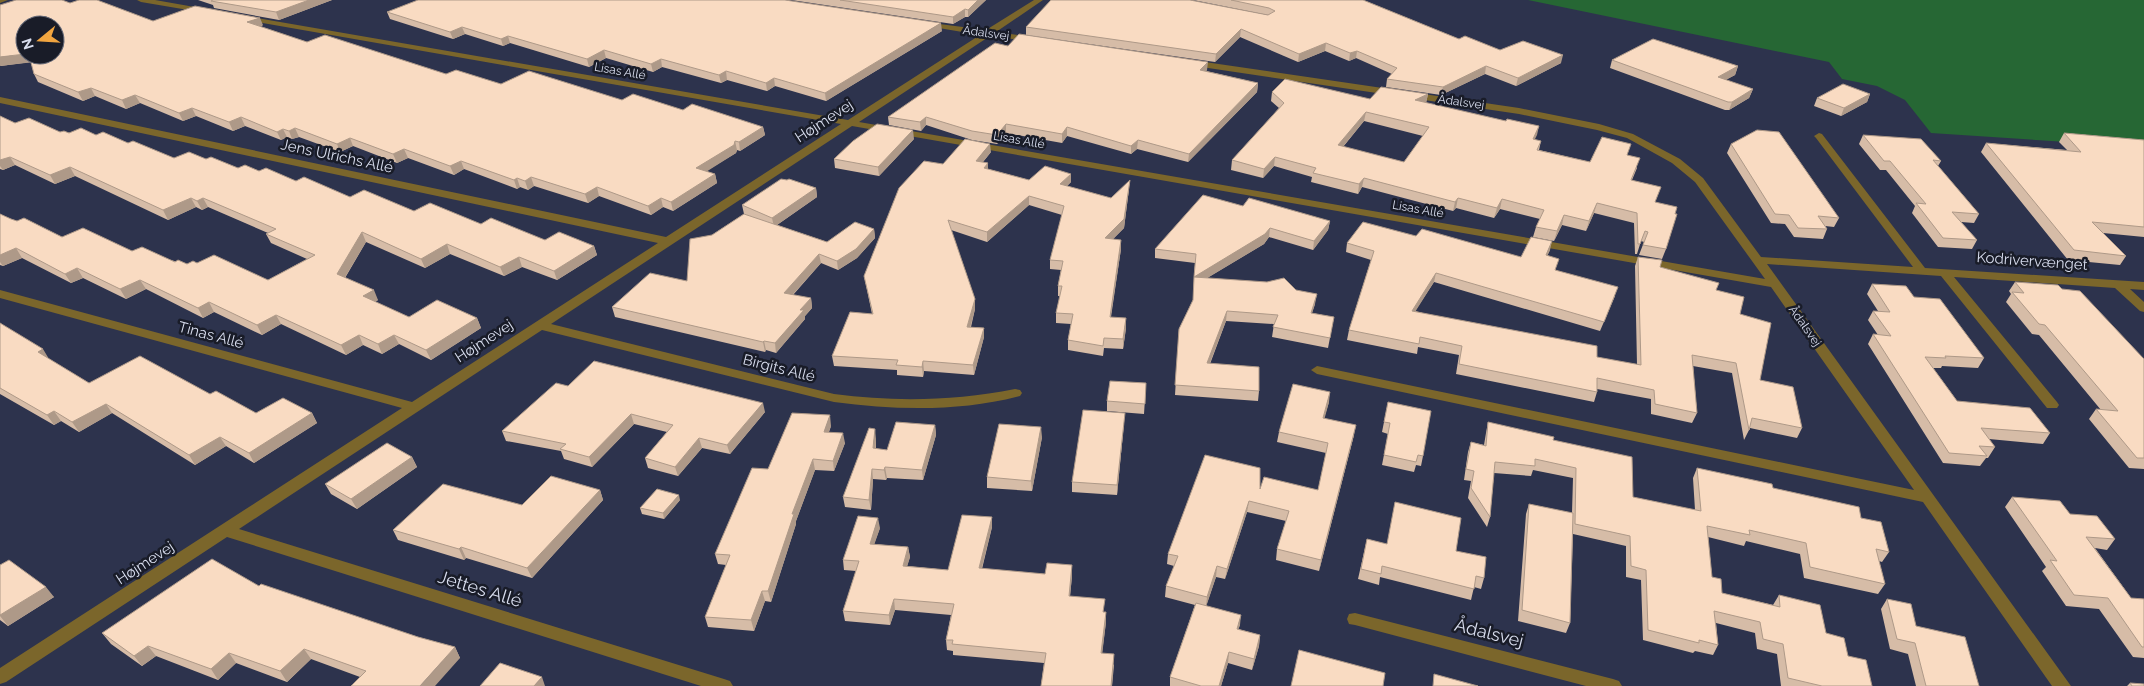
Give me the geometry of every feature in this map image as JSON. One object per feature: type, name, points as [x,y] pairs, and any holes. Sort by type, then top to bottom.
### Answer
[{"type":"street","points":[[0,1],[4,0]]},
{"type":"street","points":[[140,0],[219,14]]},
{"type":"street","name":"Højmevej","points":[[0,676],[1039,0]]},
{"type":"street","name":"Lisas Allé","points":[[238,17],[1775,284]]},
{"type":"street","name":"Ådalsvej","points":[[920,24],[1044,42]]},
{"type":"street","name":"Ådalsvej","points":[[1184,62],[1562,118],[1630,136],[1676,161],[1699,180],[2062,686]]},
{"type":"street","name":"Jens Ulrichs Allé","points":[[0,100],[667,241]]},
{"type":"street","points":[[1819,136],[1921,270]]},
{"type":"street","name":"Kodrivervænget","points":[[1757,260],[2144,286]]},
{"type":"street","points":[[1943,272],[2052,405]]},
{"type":"street","points":[[2118,284],[2144,308]]},
{"type":"street","name":"Tinas Allé","points":[[0,294],[414,407]]},
{"type":"street","name":"Birgits Allé","points":[[538,325],[834,398],[871,404],[952,404],[1016,393]]},
{"type":"street","points":[[1317,370],[1927,498]]},
{"type":"street","name":"Jettes Allé","points":[[224,530],[724,686]]},
{"type":"street","name":"Ådalsvej","points":[[1355,619],[1613,686]]},
{"type":"green space","points":[[1528,0],[2144,0],[2144,147],[1931,133],[1905,100],[1877,86],[1842,79],[1829,62]]},
{"type":"building","points":[[16,0],[62,0],[70,3],[79,0],[97,0],[153,21],[195,6],[260,18],[247,22],[307,42],[325,35],[446,74],[456,70],[501,84],[529,71],[622,100],[633,94],[683,110],[692,104],[763,127],[739,142],[735,141],[734,145],[696,168],[715,174],[671,202],[661,198],[648,206],[597,187],[585,194],[531,177],[525,181],[517,178],[514,180],[461,161],[450,166],[404,149],[393,154],[350,138],[337,144],[295,128],[289,131],[283,129],[277,132],[241,117],[229,122],[192,108],[179,113],[135,95],[122,100],[91,88],[78,92],[34,74],[32,65],[65,65],[65,15],[15,15],[15,55],[0,57],[0,5]]},
{"type":"building","points":[[309,0],[276,12],[211,1]]},
{"type":"building","points":[[418,0],[785,0],[941,23],[825,93],[774,78],[766,83],[726,71],[719,75],[661,59],[651,64],[604,50],[587,59],[508,36],[501,39],[462,27],[450,32],[387,12]]},
{"type":"building","points":[[840,0],[978,0],[968,10],[965,9],[953,17]]},
{"type":"building","points":[[1051,0],[1190,0],[1268,15],[1275,11],[1231,0],[1363,0],[1459,39],[1465,36],[1500,50],[1523,41],[1563,55],[1518,78],[1486,66],[1443,87],[1387,79],[1397,68],[1357,51],[1350,53],[1326,43],[1299,54],[1241,29],[1216,54],[1026,27]]},
{"type":"building","points":[[1019,34],[1208,62],[1200,70],[1258,83],[1189,154],[1138,140],[1131,146],[1067,127],[1062,134],[1006,124],[997,135],[972,131],[926,117],[920,122],[888,117],[995,43],[1008,46]]},
{"type":"building","points":[[1653,39],[1738,66],[1718,77],[1753,89],[1732,102],[1728,102],[1612,60]]},
{"type":"building","points":[[1285,79],[1370,99],[1381,87],[1428,94],[1415,100],[1506,121],[1507,119],[1539,126],[1533,139],[1541,141],[1537,150],[1590,162],[1602,137],[1631,144],[1627,155],[1640,158],[1631,180],[1661,187],[1655,202],[1677,207],[1675,214],[1677,214],[1666,249],[1643,245],[1648,232],[1645,231],[1640,244],[1638,244],[1637,213],[1597,203],[1589,221],[1564,215],[1557,231],[1536,227],[1544,210],[1502,199],[1497,208],[1458,198],[1455,202],[1364,178],[1359,184],[1313,173],[1316,168],[1275,157],[1264,169],[1232,160],[1284,103],[1272,92]],"holes":[[[1366,112],[1429,127],[1404,162],[1338,145]]]},
{"type":"building","points":[[1843,84],[1870,94],[1844,108],[1817,98]]},
{"type":"building","points":[[0,116],[15,123],[29,118],[60,132],[69,133],[81,128],[96,135],[103,132],[128,143],[133,141],[174,158],[189,152],[206,159],[211,157],[238,168],[245,165],[259,171],[266,168],[296,181],[304,177],[350,197],[364,190],[414,211],[430,203],[481,224],[491,218],[545,240],[559,232],[594,246],[554,271],[519,257],[500,267],[447,244],[421,259],[362,232],[337,274],[374,290],[363,296],[409,317],[437,300],[477,318],[426,350],[394,335],[378,344],[359,335],[341,345],[276,315],[257,325],[209,302],[198,308],[140,280],[120,289],[77,268],[65,274],[16,248],[0,255],[0,214],[17,221],[24,218],[62,237],[83,228],[132,251],[142,247],[175,262],[178,260],[187,264],[193,261],[197,263],[214,255],[268,280],[315,255],[266,234],[276,229],[203,198],[197,201],[191,198],[163,210],[70,167],[50,175],[10,157],[0,160]]},
{"type":"building","points":[[877,124],[913,130],[878,167],[834,159],[853,141]]},
{"type":"building","points":[[1757,130],[1779,132],[1839,218],[1818,216],[1827,229],[1798,228],[1789,215],[1775,214],[1731,144]]},
{"type":"building","points":[[2064,133],[2144,140],[2144,227],[2092,222],[2126,256],[2074,250],[1986,143],[2081,152]]},
{"type":"building","points":[[1863,135],[1921,139],[1941,161],[1933,160],[1979,214],[1952,212],[1977,240],[1943,238],[1916,203],[1926,204],[1890,161],[1884,161]]},
{"type":"building","points":[[965,139],[990,144],[976,161],[988,163],[984,168],[1029,180],[1045,166],[1071,174],[1060,184],[1111,198],[1130,180],[1124,219],[1105,238],[1121,240],[1110,317],[1126,318],[1123,339],[1104,338],[1103,346],[1068,340],[1073,314],[1056,313],[1062,286],[1058,286],[1063,261],[1050,260],[1064,206],[1029,196],[987,232],[948,220],[975,299],[967,327],[984,328],[973,365],[923,361],[922,367],[896,365],[898,360],[832,356],[850,312],[873,314],[864,276],[899,188],[924,161],[943,164]]},
{"type":"building","points":[[781,179],[789,179],[816,188],[772,218],[742,205]]},
{"type":"building","points":[[1203,195],[1243,206],[1249,198],[1330,221],[1314,241],[1270,228],[1265,234],[1194,277],[1196,254],[1155,249]]},
{"type":"building","points":[[744,214],[827,242],[855,222],[874,229],[856,249],[837,261],[819,254],[784,293],[811,298],[800,310],[804,310],[775,343],[763,342],[612,307],[650,273],[687,281],[690,239],[712,235]]},
{"type":"building","points":[[1363,222],[1416,236],[1422,229],[1521,257],[1531,237],[1552,241],[1546,255],[1559,259],[1555,270],[1618,287],[1604,322],[1436,273],[1412,311],[1597,346],[1597,357],[1641,365],[1638,257],[1662,260],[1660,267],[1719,283],[1716,290],[1744,297],[1740,314],[1771,323],[1760,380],[1793,387],[1802,428],[1752,418],[1749,430],[1736,363],[1692,355],[1697,413],[1655,404],[1654,390],[1597,378],[1597,392],[1459,364],[1462,346],[1420,337],[1419,344],[1349,330],[1374,251],[1347,243]]},
{"type":"building","points":[[1194,277],[1267,282],[1284,278],[1296,290],[1317,294],[1311,313],[1334,317],[1330,338],[1273,327],[1278,315],[1227,311],[1207,363],[1259,367],[1259,391],[1175,385],[1179,329],[1193,300]]},
{"type":"building","points":[[2015,282],[2058,285],[2062,289],[2080,291],[2144,359],[2144,458],[2137,458],[2096,409],[2118,411],[2045,325],[2039,324],[2012,292],[2024,293]]},
{"type":"building","points":[[1872,284],[1906,286],[1914,297],[1940,299],[1984,358],[1925,357],[1957,401],[2030,408],[2050,433],[1981,428],[1995,447],[1979,446],[1987,456],[1949,453],[1873,334],[1891,336],[1873,311],[1890,312]]},
{"type":"building","points":[[0,323],[43,349],[38,352],[89,383],[140,356],[210,394],[216,391],[256,413],[283,398],[312,413],[249,453],[220,437],[189,455],[106,404],[72,422],[54,411],[47,415],[0,388]]},
{"type":"building","points":[[594,361],[763,403],[727,445],[699,438],[675,467],[645,458],[673,425],[631,414],[589,457],[560,449],[566,444],[502,431],[556,383],[568,386]]},
{"type":"building","points":[[1110,381],[1146,383],[1145,404],[1107,401]]},
{"type":"building","points":[[1293,384],[1330,392],[1323,418],[1356,425],[1321,560],[1277,549],[1289,511],[1249,501],[1227,569],[1217,566],[1207,597],[1166,586],[1178,556],[1168,554],[1205,455],[1260,468],[1260,489],[1264,477],[1318,490],[1328,443],[1279,432]]},
{"type":"building","points":[[1388,402],[1431,411],[1423,456],[1418,455],[1416,462],[1384,455],[1390,423],[1384,422]]},
{"type":"building","points":[[1083,410],[1125,413],[1117,485],[1072,482]]},
{"type":"building","points":[[792,413],[830,415],[824,432],[843,433],[833,461],[813,459],[792,514],[794,514],[768,591],[762,591],[751,620],[705,617],[730,555],[715,554],[752,468],[768,469]]},
{"type":"building","points":[[896,422],[935,425],[922,470],[885,467],[884,470],[872,469],[869,500],[843,497],[869,428],[875,429],[873,448],[887,450]]},
{"type":"building","points":[[1488,422],[1554,437],[1553,440],[1632,457],[1633,497],[1701,511],[1697,468],[1772,484],[1773,488],[1859,507],[1861,518],[1881,522],[1889,552],[1876,549],[1885,584],[1810,567],[1806,543],[1749,530],[1750,535],[1707,526],[1712,577],[1721,579],[1722,593],[1780,607],[1779,595],[1820,605],[1826,633],[1844,638],[1848,656],[1866,660],[1872,686],[1822,686],[1788,678],[1783,644],[1763,639],[1760,622],[1714,611],[1718,645],[1699,640],[1699,643],[1648,630],[1646,570],[1631,566],[1630,536],[1575,524],[1576,468],[1535,459],[1535,466],[1495,462],[1490,517],[1471,488],[1474,471],[1466,469],[1471,442],[1486,446]]},
{"type":"building","points":[[999,424],[1041,427],[1031,481],[987,477]]},
{"type":"building","points":[[387,443],[412,457],[351,499],[325,484]]},
{"type":"building","points":[[551,476],[600,490],[527,568],[461,547],[459,549],[393,530],[443,484],[522,505]]},
{"type":"building","points":[[657,489],[679,495],[663,513],[640,508]]},
{"type":"building","points":[[2012,497],[2060,501],[2070,514],[2097,516],[2115,539],[2086,537],[2131,598],[2144,599],[2144,647],[2142,647],[2108,598],[2074,595],[2050,560],[2057,561]]},
{"type":"building","points":[[1395,502],[1461,518],[1456,551],[1486,557],[1484,578],[1476,576],[1474,589],[1382,566],[1381,574],[1361,569],[1367,539],[1387,544]]},
{"type":"building","points":[[1529,504],[1573,513],[1570,623],[1522,610]]},
{"type":"building","points":[[962,515],[992,517],[979,568],[1045,574],[1047,563],[1072,565],[1069,596],[1105,599],[1103,612],[1106,612],[1101,653],[1114,654],[1111,686],[1041,686],[1046,653],[952,644],[953,640],[946,640],[954,604],[894,599],[889,615],[843,611],[859,561],[843,560],[858,516],[878,518],[870,544],[908,547],[903,566],[948,570]]},
{"type":"building","points":[[212,559],[259,586],[261,584],[418,637],[455,647],[420,686],[351,686],[366,671],[304,649],[280,671],[229,653],[211,669],[148,646],[134,656],[102,633]]},
{"type":"building","points":[[9,560],[46,587],[0,615],[0,565]]},
{"type":"building","points":[[1887,599],[1911,604],[1916,626],[1965,637],[1979,686],[1926,686],[1915,643],[1897,639]]},
{"type":"building","points":[[1196,603],[1241,615],[1237,629],[1260,635],[1254,659],[1229,652],[1219,686],[1201,686],[1170,677]]},
{"type":"building","points":[[1299,650],[1385,673],[1383,686],[1291,686]]},
{"type":"building","points":[[500,663],[542,677],[534,686],[480,686]]},
{"type":"building","points":[[1434,674],[1478,686],[1433,686]]},
{"type":"building","points":[[2130,683],[2144,684],[2144,686],[2132,686]]}]
